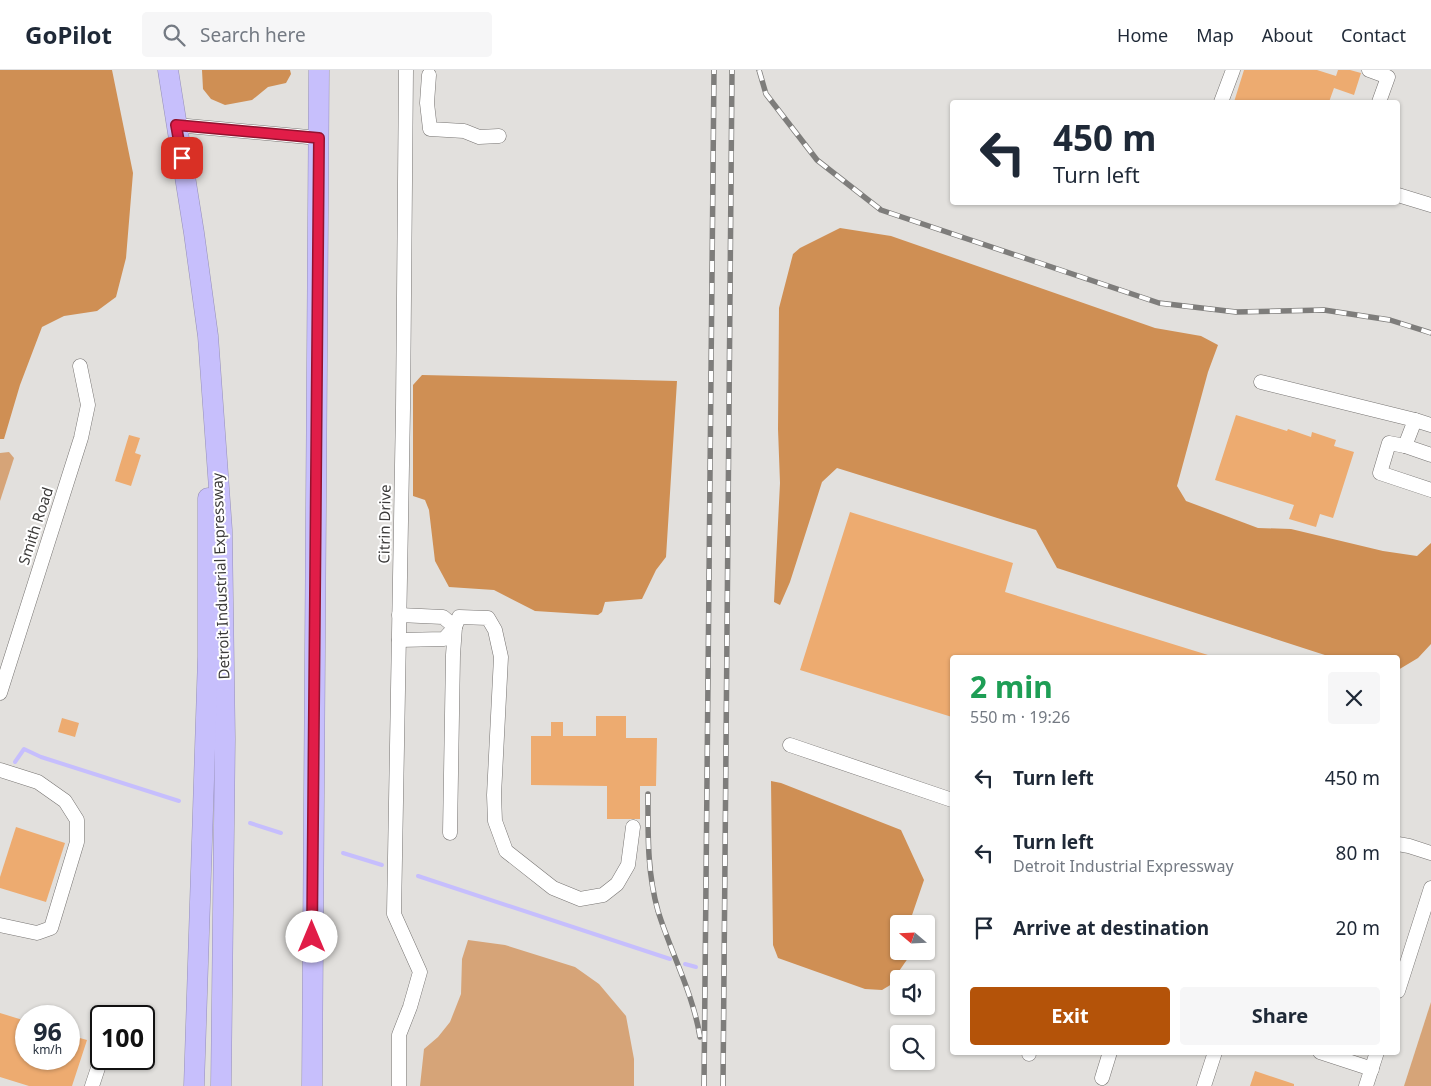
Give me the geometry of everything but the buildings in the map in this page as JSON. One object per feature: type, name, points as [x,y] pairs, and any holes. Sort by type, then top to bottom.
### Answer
[{"type":"highway","name":"Detroit Industrial Expressway","points":[[168,70],[208,336],[222,530],[226,740],[221,1086]]},
{"type":"highway","points":[[312,1086],[320,70]]},
{"type":"highway","points":[[194,1086],[208,657],[208,336]]},
{"type":"street","points":[[1222,100],[1233,70]]},
{"type":"street","points":[[1369,70],[1388,77],[1380,100]]},
{"type":"street","points":[[406,73],[429,72],[427,104],[430,129],[464,132],[479,137],[499,136]]},
{"type":"street","name":"Citrin Drive","points":[[399,1086],[400,1035],[420,972],[394,914],[403,409],[406,73]]},
{"type":"street","points":[[176,125],[319,138]]},
{"type":"street","points":[[1400,195],[1431,205]]},
{"type":"street","name":"Smith Road","points":[[0,693],[81,438],[88,406],[80,366]]},
{"type":"street","points":[[1261,382],[1431,425]]},
{"type":"street","points":[[1405,446],[1415,420]]},
{"type":"street","points":[[1431,455],[1405,446],[1389,443],[1380,473],[1431,490]]},
{"type":"street","points":[[400,615],[443,617],[455,627]]},
{"type":"street","points":[[450,833],[455,627],[458,617],[488,618],[495,630],[500,657],[494,804],[495,821],[506,851],[553,888],[580,899],[603,895],[617,884],[628,865],[633,827]]},
{"type":"street","points":[[399,640],[444,639],[455,627]]},
{"type":"street","points":[[790,745],[950,799]]},
{"type":"street","points":[[0,770],[38,782],[64,800],[76,820],[77,842],[51,928],[37,934],[0,925]]},
{"type":"street","points":[[1400,844],[1431,854]]},
{"type":"street","points":[[1400,985],[1431,888]]},
{"type":"street","points":[[1102,1078],[1109,1055]]},
{"type":"street","points":[[1204,1086],[1214,1055]]},
{"type":"street","points":[[1329,1055],[1372,1069]]},
{"type":"street","points":[[1366,1086],[1376,1055]]},
{"type":"street","points":[[92,1086],[97,1070]]},
{"type":"shaded area","points":[[0,70],[112,70],[133,173],[126,258],[116,297],[97,311],[64,316],[42,327],[20,385],[4,439],[0,439]]},
{"type":"shaded area","points":[[202,70],[290,70],[291,74],[286,83],[268,87],[252,100],[225,105],[211,99],[203,89]]},
{"type":"shaded area","points":[[840,228],[891,236],[1155,328],[1201,336],[1218,345],[1208,372],[1177,486],[1186,501],[1258,528],[1291,529],[1383,551],[1417,556],[1431,543],[1431,644],[1418,658],[1400,669],[1400,655],[1325,655],[1057,568],[1036,530],[837,468],[822,482],[790,582],[780,605],[774,602],[780,483],[778,429],[779,308],[793,254],[800,248]]},
{"type":"shaded area","points":[[422,375],[677,381],[666,557],[656,570],[642,599],[605,602],[602,612],[598,615],[535,611],[494,590],[449,587],[435,561],[429,510],[425,500],[413,496],[413,385]]},
{"type":"shaded area","points":[[9,452],[14,458],[0,501],[0,453]]},
{"type":"shaded area","points":[[771,781],[781,783],[901,830],[924,880],[912,915],[890,915],[890,960],[907,960],[900,970],[890,970],[890,985],[882,990],[865,989],[778,958],[773,945]]},
{"type":"shaded area","points":[[468,940],[505,945],[575,967],[599,984],[626,1016],[634,1059],[634,1086],[420,1086],[424,1049],[438,1037],[450,1022],[461,994],[462,959]]},
{"type":"shaded area","points":[[1431,1002],[1431,1086],[1404,1086]]},
{"type":"waterway","points":[[15,762],[24,749],[41,757],[179,801]]},
{"type":"waterway","points":[[250,823],[281,833]]},
{"type":"waterway","points":[[343,853],[382,865]]},
{"type":"waterway","points":[[418,876],[670,959]]},
{"type":"waterway","points":[[685,964],[696,967]]},
{"type":"railway","points":[[704,1086],[714,70]]},
{"type":"railway","points":[[723,1086],[732,70]]},
{"type":"railway","points":[[759,70],[766,94],[817,160],[881,210],[1159,303],[1236,312],[1324,310],[1390,320],[1431,333]]},
{"type":"railway","points":[[648,794],[649,853],[654,896],[663,927],[692,1005],[700,1037]]},
{"type":"route","points":[[182,158],[176,125],[319,138],[312,937]]}]
